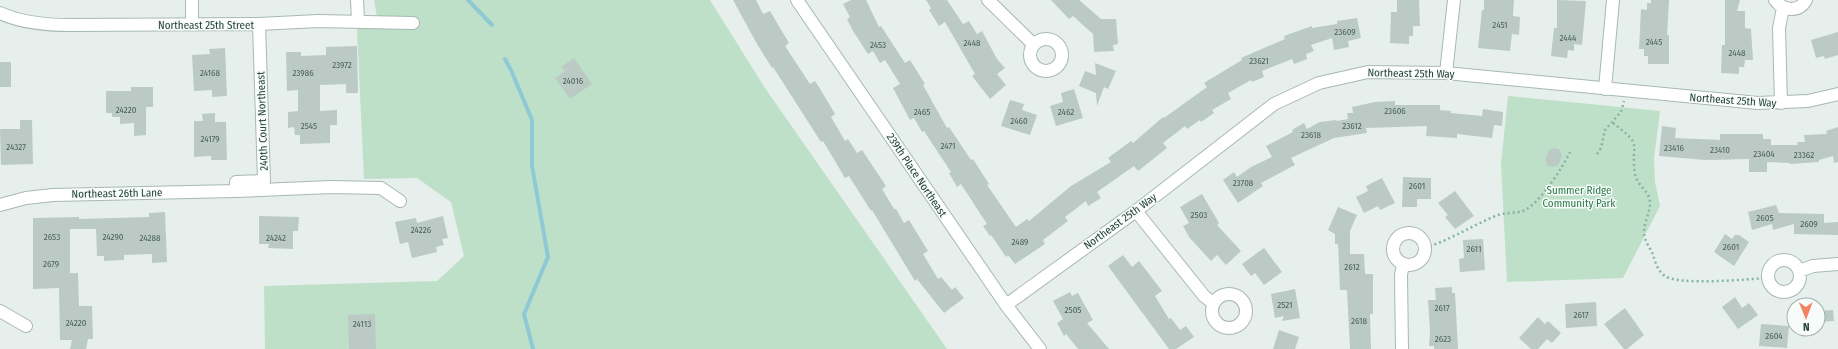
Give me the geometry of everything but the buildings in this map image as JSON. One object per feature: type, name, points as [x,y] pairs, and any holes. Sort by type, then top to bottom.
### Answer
[{"type":"street","points":[[192,0],[192,24]]},
{"type":"street","points":[[357,0],[358,21]]},
{"type":"street","name":"239th Place Northeast","points":[[797,0],[1006,304],[1040,349]]},
{"type":"street","points":[[988,0],[1033,44]]},
{"type":"street","points":[[1446,73],[1454,0]]},
{"type":"street","points":[[1605,89],[1613,0]]},
{"type":"street","points":[[1781,103],[1779,4],[1795,9],[1800,7],[1806,0]]},
{"type":"street","name":"Northeast 25th Street","points":[[0,13],[21,20],[49,25],[259,24],[318,21],[413,23]]},
{"type":"street","name":"240th Court Northeast","points":[[236,191],[236,182],[264,181],[259,24]]},
{"type":"street","name":"Northeast 25th Way","points":[[1006,304],[1136,211],[1274,104],[1319,83],[1368,72],[1446,73],[1758,103],[1808,101],[1838,94]]},
{"type":"street","name":"Northeast 26th Lane","points":[[0,204],[47,195],[236,191],[331,187],[380,188],[400,201]]},
{"type":"street","points":[[1136,211],[1204,296],[1214,303]]},
{"type":"street","points":[[1412,234],[1417,235],[1424,243],[1425,248],[1419,262],[1409,266],[1403,264],[1396,258],[1393,248],[1398,239],[1402,236],[1412,234]]},
{"type":"street","points":[[1781,261],[1792,263],[1799,270],[1799,281],[1797,285],[1789,292],[1779,292],[1771,286],[1768,278],[1769,271],[1772,266],[1781,261]]},
{"type":"street","points":[[1402,349],[1401,276],[1403,264]]},
{"type":"street","points":[[1799,270],[1813,266],[1838,264]]},
{"type":"street","points":[[0,311],[26,326]]},
{"type":"path","points":[[1597,154],[1602,148],[1605,130],[1613,123],[1621,112],[1626,91]]},
{"type":"path","points":[[1613,123],[1629,135],[1634,142],[1634,169],[1636,178],[1638,184],[1647,192],[1650,203],[1644,234],[1659,270],[1674,279],[1681,280],[1768,278]]},
{"type":"path","points":[[1425,248],[1441,243],[1455,234],[1500,214],[1525,210],[1536,201],[1553,180],[1570,152]]},
{"type":"green space","points":[[374,0],[710,0],[765,88],[947,349],[265,349],[264,286],[437,281],[464,256],[451,202],[417,178],[364,179],[357,29],[379,28]]},
{"type":"green space","name":"Summer Ridge Community Park","points":[[1508,96],[1660,111],[1654,159],[1655,182],[1660,206],[1623,278],[1507,282],[1501,164]]},
{"type":"waterway","points":[[468,0],[492,25]]},
{"type":"waterway","points":[[505,59],[532,120],[532,166],[548,257],[524,314],[533,349]]}]
